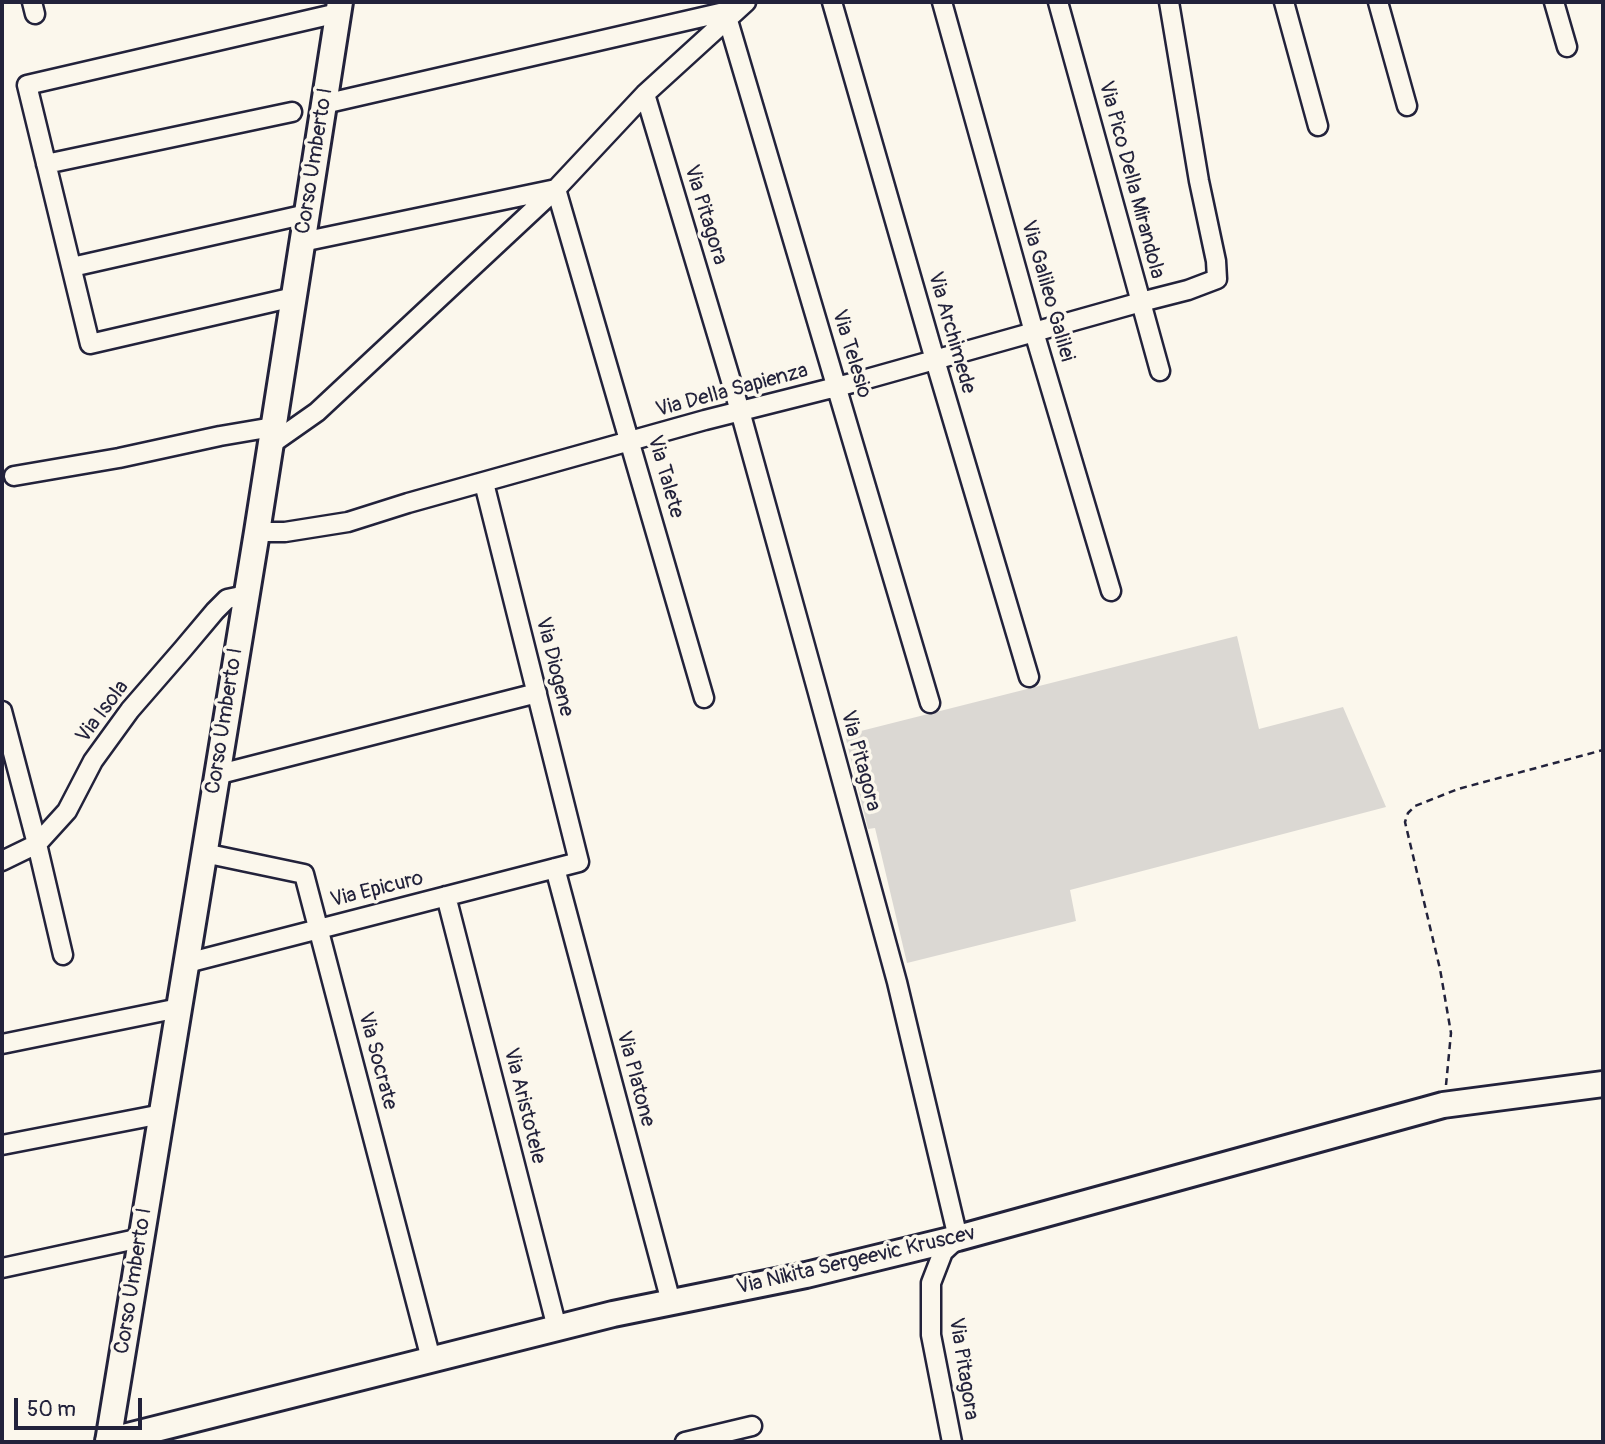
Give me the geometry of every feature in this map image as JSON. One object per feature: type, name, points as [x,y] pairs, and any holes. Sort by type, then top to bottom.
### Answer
[{"type":"main road","name":"Corso Umberto I","points":[[106,1442],[257,532],[339,7]]},
{"type":"main road","name":"Via Nikita Sergeevic Kruscev","points":[[106,1442],[613,1314],[806,1275],[958,1238],[1443,1105],[1603,1084]]},
{"type":"street","name":"Via Archimede","points":[[832,2],[1029,677]]},
{"type":"street","name":"Via Galileo Galilei","points":[[942,2],[1034,332],[1111,592]]},
{"type":"street","name":"Via Pico Della Mirandola","points":[[1058,2],[1160,371]]},
{"type":"street","name":"Via Della Sapienza","points":[[257,532],[285,532],[348,522],[631,441],[1188,290],[1217,279],[1169,2]]},
{"type":"street","points":[[1284,2],[1318,126]]},
{"type":"street","points":[[1378,2],[1407,106]]},
{"type":"street","points":[[1554,2],[1567,47]]},
{"type":"street","points":[[294,297],[90,344],[27,85],[339,7]]},
{"type":"street","points":[[324,104],[736,10]]},
{"type":"street","points":[[14,476],[119,458],[219,436],[272,436],[317,412],[556,189],[645,94],[736,10]]},
{"type":"street","name":"Via Telesio","points":[[736,10],[837,387],[930,703]]},
{"type":"street","name":"Via Pitagora","points":[[645,94],[740,411],[897,982],[958,1238],[943,1252],[932,1283],[930,1335],[952,1442]]},
{"type":"street","points":[[46,164],[292,112]]},
{"type":"street","points":[[302,242],[556,189]]},
{"type":"street","name":"Via Talete","points":[[556,189],[704,698]]},
{"type":"street","points":[[72,267],[307,214]]},
{"type":"street","name":"Via Diogene","points":[[484,483],[579,862]]},
{"type":"street","name":"Via Isola","points":[[2,861],[37,844],[67,811],[93,761],[130,710],[215,611],[227,600],[246,595]]},
{"type":"street","points":[[216,775],[537,693]]},
{"type":"street","points":[[2,711],[63,955]]},
{"type":"street","name":"Via Socrate","points":[[204,853],[304,874],[431,1359]]},
{"type":"street","name":"Via Epicuro","points":[[187,962],[579,862]]},
{"type":"street","name":"Via Platone","points":[[555,868],[671,1302]]},
{"type":"street","name":"Via Aristotele","points":[[446,896],[557,1328]]},
{"type":"street","points":[[2,1044],[179,1007]]},
{"type":"street","points":[[2,1145],[162,1114]]},
{"type":"street","points":[[2,1268],[141,1238]]},
{"type":"street","points":[[685,1442],[751,1426]]},
{"type":"path","points":[[1443,1105],[1451,1033],[1440,969],[1405,822],[1408,813],[1415,806],[1458,789],[1603,750]]},
{"type":"shaded area","points":[[1237,636],[1259,729],[1343,707],[1386,807],[1070,890],[1076,921],[907,963],[875,828],[868,829],[845,735]]}]
